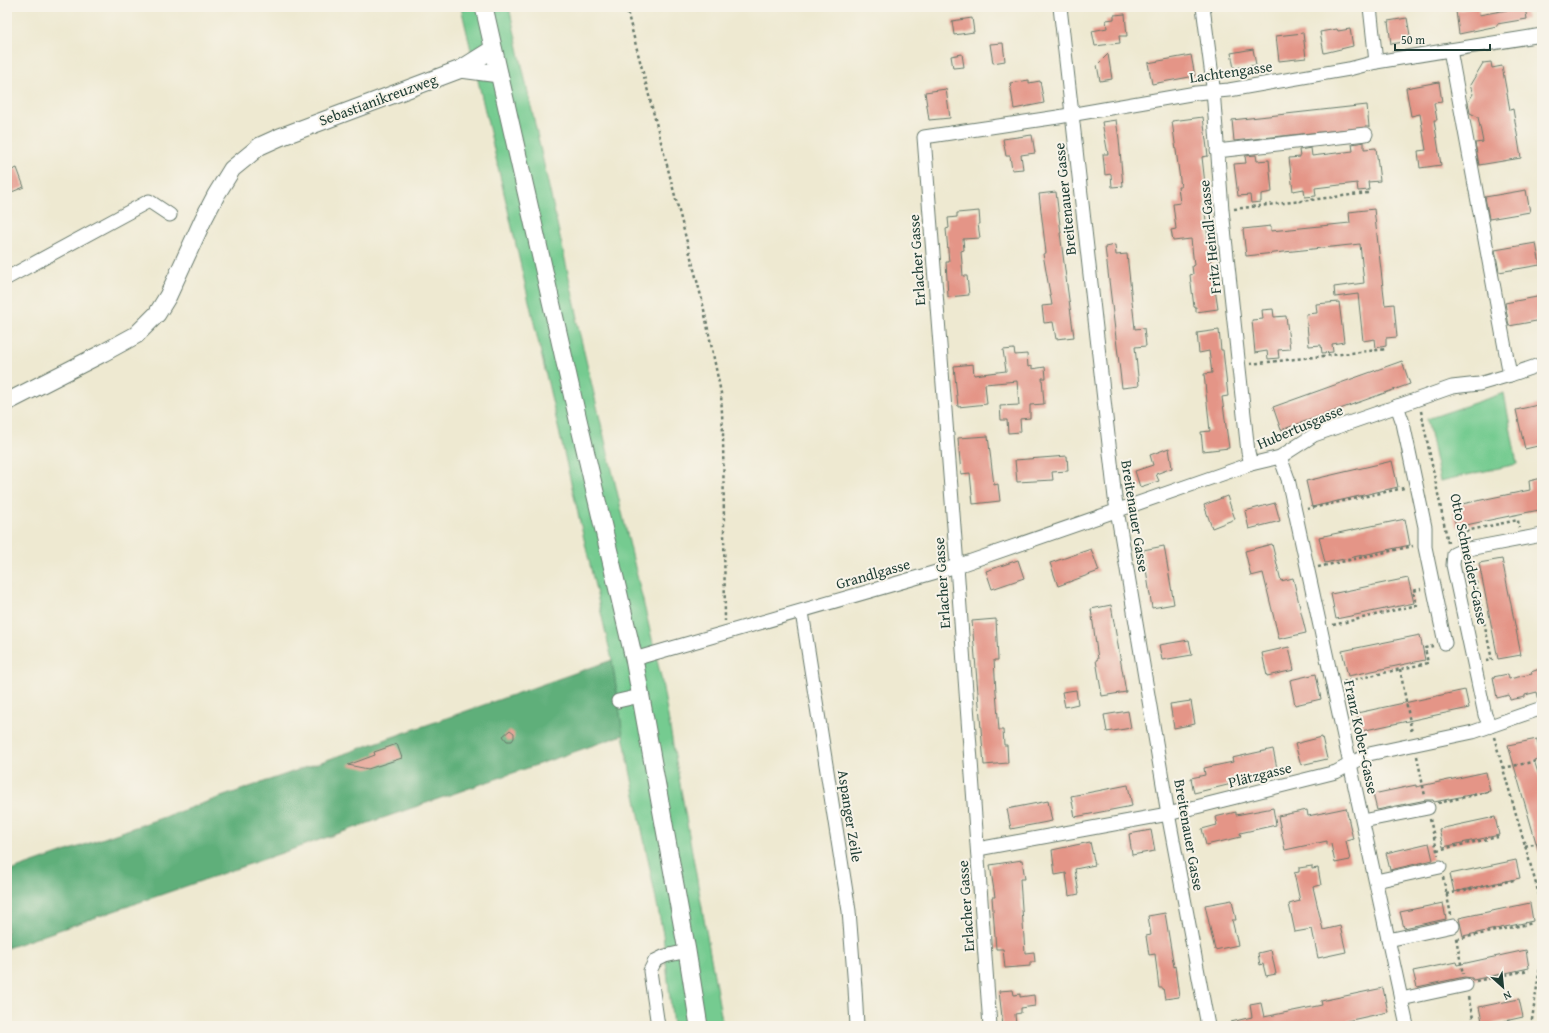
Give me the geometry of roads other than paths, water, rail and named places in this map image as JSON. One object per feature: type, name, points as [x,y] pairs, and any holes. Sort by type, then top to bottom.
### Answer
[{"type":"main road","points":[[484,7],[634,659],[687,951],[699,1026]]},
{"type":"main road","points":[[461,69],[493,49]]},
{"type":"main road","name":"Sebastianikreuzweg","points":[[7,402],[136,335],[157,314],[168,296],[216,195],[232,170],[260,146],[280,137],[461,69],[499,74]]},
{"type":"street","name":"Breitenauer Gasse","points":[[1060,7],[1117,511],[1168,814],[1208,1026]]},
{"type":"street","name":"Fritz Heindl-Gasse","points":[[1203,7],[1212,76],[1222,210],[1248,452],[1251,464]]},
{"type":"street","points":[[1370,7],[1376,62]]},
{"type":"street","name":"Lachtengasse","points":[[924,137],[1212,92],[1349,69],[1376,62],[1542,35]]},
{"type":"street","points":[[1450,50],[1510,375]]},
{"type":"street","points":[[1217,151],[1366,134]]},
{"type":"street","name":"Erlacher Gasse","points":[[924,137],[990,1026]]},
{"type":"street","points":[[7,278],[149,201],[170,215]]},
{"type":"street","name":"Hubertusgasse","points":[[1117,511],[1251,464],[1280,457],[1314,435],[1397,406],[1452,387],[1479,384],[1542,364]]},
{"type":"street","points":[[1397,406],[1403,423],[1425,527],[1425,543],[1445,643]]},
{"type":"street","name":"Franz Kober-Gasse","points":[[1280,457],[1288,479],[1296,512],[1351,764],[1401,999],[1403,1025]]},
{"type":"street","name":"Grandlgasse","points":[[634,659],[802,612],[957,566],[1117,511]]},
{"type":"street","name":"Otto Schneider-Gasse","points":[[1490,726],[1485,715],[1453,565],[1458,553],[1464,550],[1542,535]]},
{"type":"street","name":"Aspanger Zeile","points":[[802,612],[849,911],[856,988],[857,1026]]},
{"type":"street","points":[[618,701],[640,696]]},
{"type":"street","name":"Plätzgasse","points":[[978,849],[1168,814],[1336,772],[1369,754],[1473,732],[1542,708]]},
{"type":"street","points":[[1363,821],[1427,807]]},
{"type":"street","points":[[1376,881],[1440,867]]},
{"type":"street","points":[[1388,940],[1455,933]]},
{"type":"street","points":[[658,1026],[650,971],[655,961],[665,956],[687,951]]},
{"type":"street","points":[[1401,999],[1466,984]]}]
